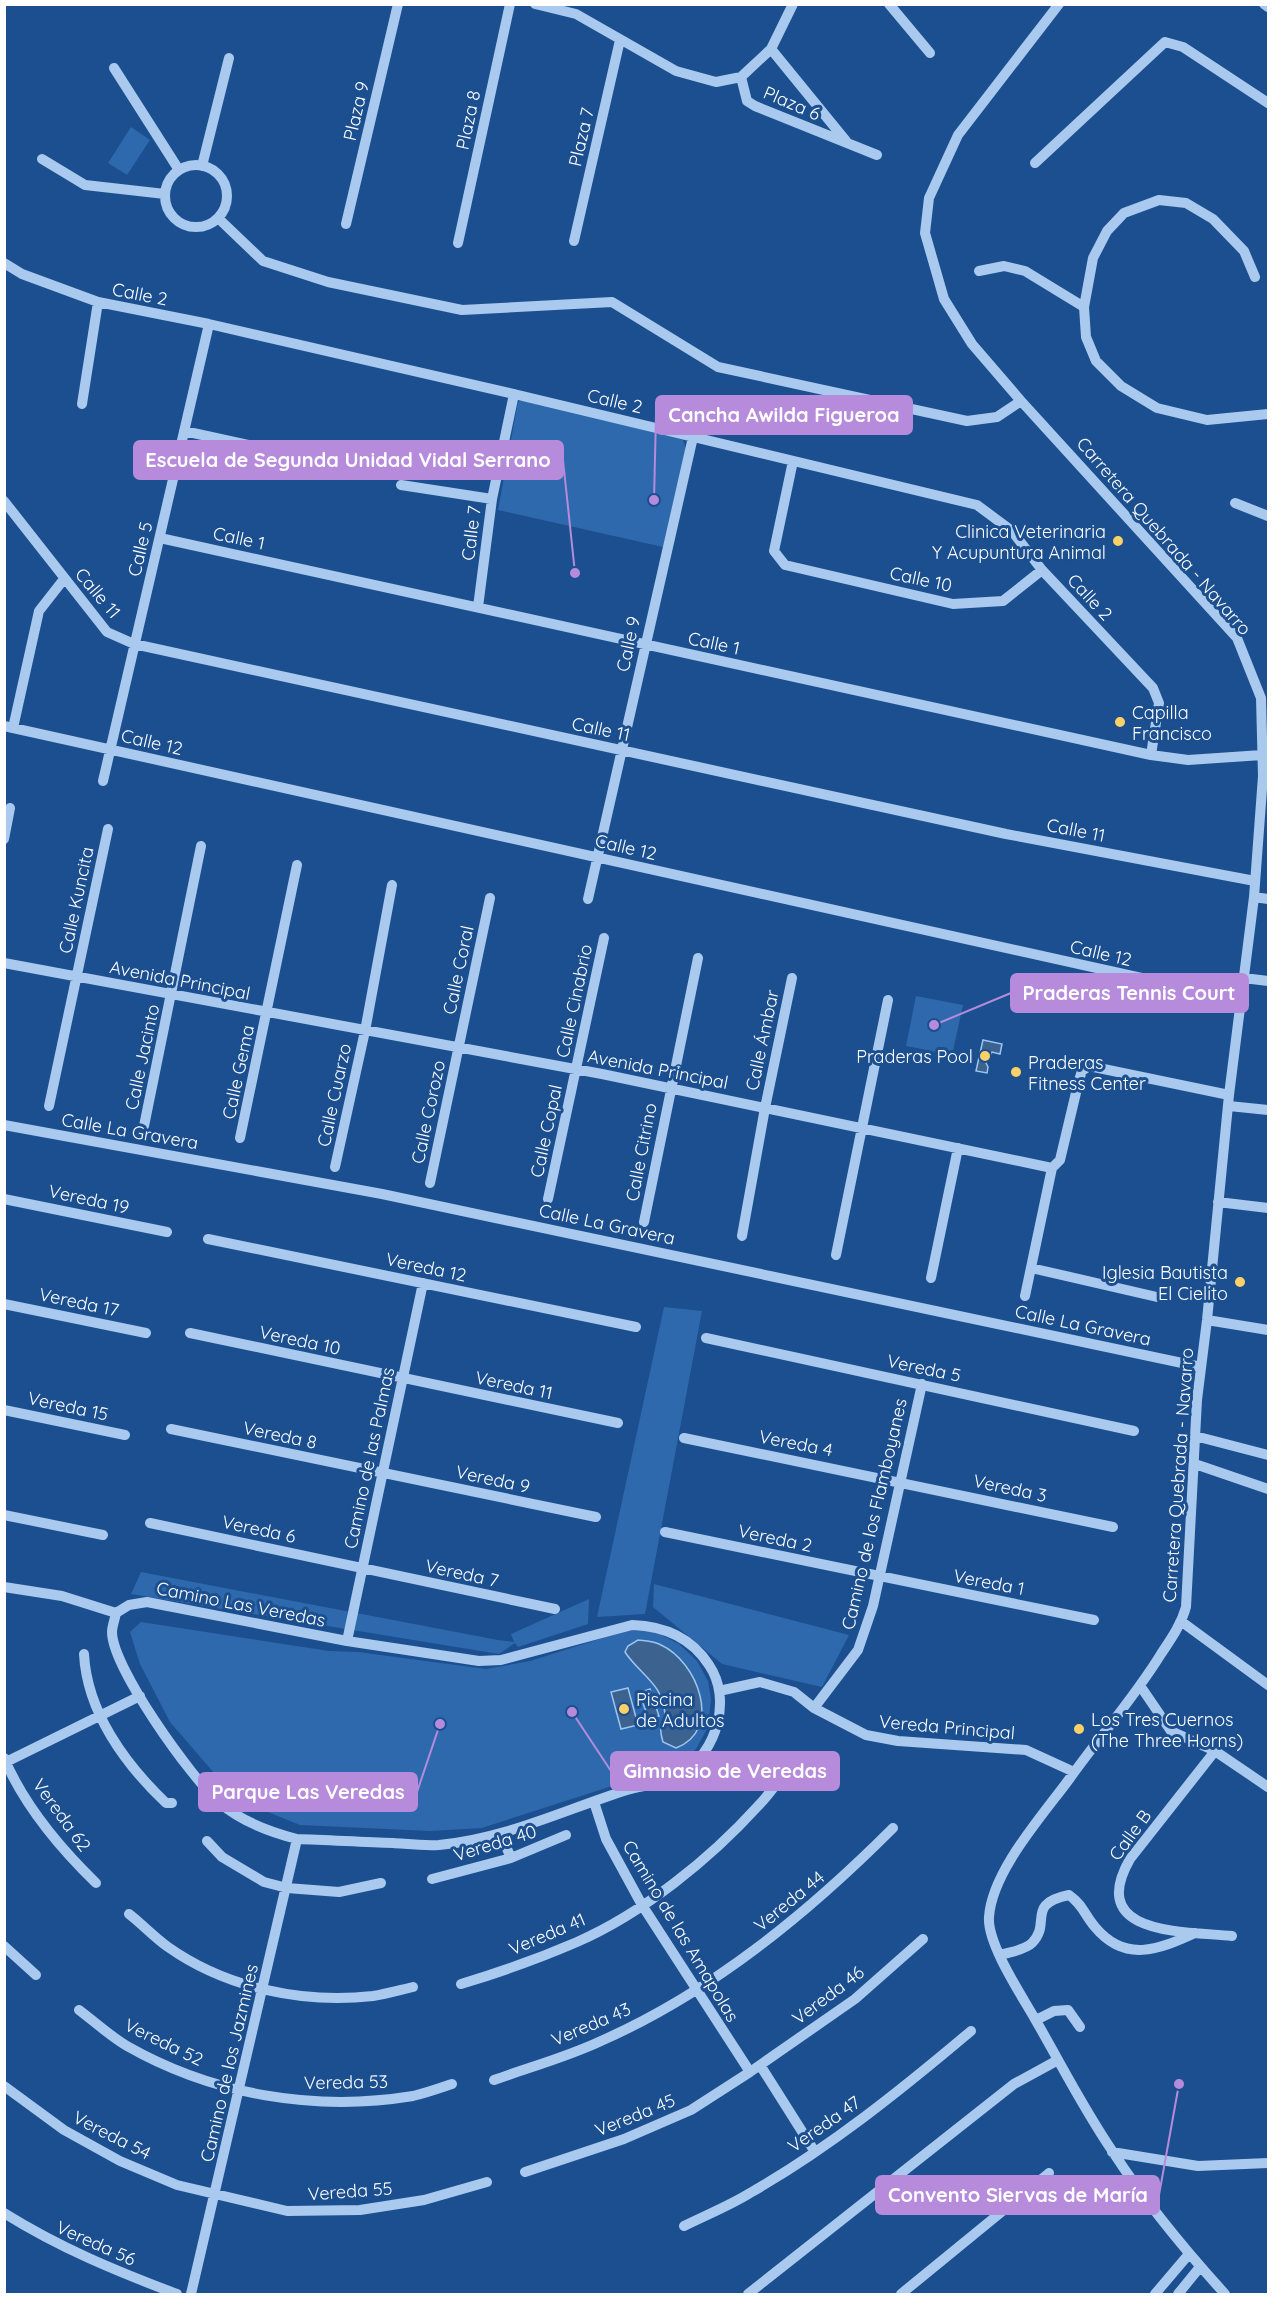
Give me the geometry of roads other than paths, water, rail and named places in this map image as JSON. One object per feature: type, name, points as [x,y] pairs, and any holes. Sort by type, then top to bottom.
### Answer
[{"type":"street","name":"Plaza 9","points":[[346,224],[398,4]]},
{"type":"street","name":"Plaza 8","points":[[458,243],[510,4]]},
{"type":"street","points":[[535,4],[576,14],[676,71],[716,82],[741,77],[771,49],[793,4]]},
{"type":"street","points":[[889,4],[930,53]]},
{"type":"street","name":"Carretera Quebrada - Navarro","points":[[1059,4],[958,135],[928,198],[925,232],[944,299],[972,344],[1237,638],[1261,698],[1263,776],[1254,897],[1229,1101],[1201,1367],[1186,1607],[1182,1622],[1140,1688],[1074,1772],[1010,1860],[991,1903],[988,1920],[993,1938],[1010,1976],[1112,2152],[1158,2215],[1225,2295]]},
{"type":"street","points":[[1264,4],[1269,7]]},
{"type":"street","name":"Plaza 7","points":[[574,240],[620,40]]},
{"type":"street","points":[[1035,163],[1165,42],[1183,47],[1269,103]]},
{"type":"street","name":"Plaza 6","points":[[771,49],[848,144]]},
{"type":"street","points":[[202,166],[229,58]]},
{"type":"street","points":[[114,68],[179,170]]},
{"type":"street","name":"Plaza 6","points":[[741,77],[747,101],[755,106],[877,155]]},
{"type":"street","points":[[42,159],[85,186],[165,194]]},
{"type":"street","points":[[186,166],[202,166],[219,175],[226,192],[226,201],[218,218],[209,224],[188,226],[171,214],[166,205],[165,194],[172,176],[179,170],[186,166]]},
{"type":"street","points":[[1255,278],[1244,251],[1213,219],[1185,203],[1159,200],[1124,213],[1107,231],[1093,258],[1084,307],[1086,337],[1096,361],[1121,386],[1157,408],[1207,420],[1269,414]]},
{"type":"street","points":[[218,218],[263,261],[328,282],[462,310],[612,302],[718,367],[967,422],[997,417],[1021,401]]},
{"type":"street","name":"Calle 2","points":[[4,263],[22,274],[98,302],[209,324],[514,394],[977,505],[1011,531],[1042,570],[1153,688],[1159,703],[1151,755]]},
{"type":"street","points":[[979,271],[1004,266],[1025,271],[1084,307]]},
{"type":"street","points":[[82,404],[98,302]]},
{"type":"street","name":"Calle 5","points":[[103,781],[209,324]]},
{"type":"street","name":"Calle 7","points":[[478,607],[492,499],[514,394]]},
{"type":"street","points":[[184,431],[276,451],[309,464]]},
{"type":"street","name":"Calle 9","points":[[588,899],[599,858],[644,644],[693,437]]},
{"type":"street","name":"Calle 10","points":[[793,461],[774,550],[785,566],[953,604],[1003,601],[1042,570]]},
{"type":"street","points":[[402,485],[492,499]]},
{"type":"street","name":"Calle 11","points":[[4,501],[107,632],[134,644],[1006,834],[1255,881]]},
{"type":"street","points":[[1235,503],[1269,516]]},
{"type":"street","name":"Calle 1","points":[[160,538],[1151,755],[1188,760],[1262,755]]},
{"type":"street","points":[[9,727],[39,611],[64,579]]},
{"type":"street","name":"Calle 12","points":[[9,727],[1241,1000]]},
{"type":"street","points":[[4,839],[10,808]]},
{"type":"street","name":"Calle Kuncita","points":[[49,1106],[108,829]]},
{"type":"street","name":"Calle Jacinto","points":[[144,1126],[201,846]]},
{"type":"street","name":"Calle Gema","points":[[240,1138],[268,1013],[297,865]]},
{"type":"street","name":"Calle Cuarzo","points":[[335,1167],[392,885]]},
{"type":"street","points":[[1254,897],[1269,898]]},
{"type":"street","name":"Calle Coral","points":[[459,1048],[490,898]]},
{"type":"street","name":"Calle Cinabrio","points":[[576,1070],[604,938]]},
{"type":"street","name":"Calle Citrino","points":[[644,1222],[698,958]]},
{"type":"street","name":"Avenida Principal","points":[[4,963],[576,1070],[1052,1168]]},
{"type":"street","name":"Calle Ámbar","points":[[742,1236],[792,978]]},
{"type":"street","points":[[1244,978],[1269,981]]},
{"type":"street","points":[[836,1255],[888,1000]]},
{"type":"street","name":"Calle Corozo","points":[[430,1183],[459,1048]]},
{"type":"street","points":[[1025,1296],[1052,1168],[1060,1160],[1082,1071],[1089,1066],[1269,1110]]},
{"type":"street","name":"Calle Copal","points":[[548,1199],[576,1070]]},
{"type":"street","name":"Calle La Gravera","points":[[4,1125],[382,1194],[1201,1367]]},
{"type":"street","points":[[930,1278],[958,1148]]},
{"type":"street","name":"Vereda 19","points":[[4,1199],[167,1232]]},
{"type":"street","points":[[1218,1202],[1269,1208]]},
{"type":"street","name":"Vereda 12","points":[[208,1239],[636,1326]]},
{"type":"street","points":[[1031,1268],[1157,1297]]},
{"type":"street","name":"Camino de las Palmas","points":[[347,1641],[423,1283]]},
{"type":"street","name":"Vereda 17","points":[[4,1304],[146,1333]]},
{"type":"street","points":[[1207,1320],[1269,1330]]},
{"type":"street","name":"Vereda 10","points":[[189,1333],[403,1378]]},
{"type":"street","name":"Vereda 5","points":[[706,1338],[1134,1431]]},
{"type":"street","name":"Vereda 11","points":[[403,1378],[618,1423]]},
{"type":"street","name":"Camino de los Flamboyanes","points":[[814,1708],[858,1650],[873,1606],[922,1384]]},
{"type":"street","name":"Vereda 15","points":[[4,1410],[125,1435]]},
{"type":"street","name":"Vereda 8","points":[[171,1429],[383,1473]]},
{"type":"street","points":[[1195,1436],[1269,1455]]},
{"type":"street","name":"Vereda 4","points":[[684,1438],[900,1481]]},
{"type":"street","points":[[1195,1464],[1269,1489]]},
{"type":"street","name":"Vereda 9","points":[[383,1473],[597,1517]]},
{"type":"street","name":"Vereda 3","points":[[900,1481],[1113,1527]]},
{"type":"street","points":[[4,1515],[103,1535]]},
{"type":"street","name":"Vereda 6","points":[[150,1523],[362,1568]]},
{"type":"street","name":"Vereda 2","points":[[665,1532],[878,1576]]},
{"type":"street","name":"Vereda 7","points":[[362,1568],[555,1609]]},
{"type":"street","name":"Vereda 1","points":[[878,1576],[1094,1620]]},
{"type":"street","points":[[4,1587],[62,1596],[116,1613]]},
{"type":"street","name":"Camino Las Veredas","points":[[147,1602],[347,1641],[479,1661],[501,1660],[632,1625],[653,1626],[679,1635],[697,1649],[711,1666],[722,1707],[716,1729],[701,1757],[683,1773],[664,1782],[627,1790],[501,1834],[437,1845],[297,1839],[253,1824],[219,1802],[175,1753],[121,1660],[112,1632],[116,1613],[129,1605],[147,1602]]},
{"type":"street","points":[[1182,1622],[1269,1685]]},
{"type":"street","points":[[84,1654],[90,1685],[101,1716],[116,1745],[137,1773],[166,1803],[172,1803]]},
{"type":"street","name":"Vereda Principal","points":[[719,1691],[760,1682],[794,1692],[814,1708],[866,1736],[898,1741],[1026,1750],[1074,1772]]},
{"type":"street","points":[[1140,1688],[1171,1731],[1215,1752],[1269,1787]]},
{"type":"street","points":[[5,1761],[140,1696]]},
{"type":"street","name":"Calle B","points":[[1215,1752],[1130,1859],[1120,1876],[1118,1898],[1129,1916],[1155,1929],[1232,1936]]},
{"type":"street","name":"Vereda 62","points":[[5,1761],[55,1839],[96,1883]]},
{"type":"street","name":"Vereda 41","points":[[461,1984],[500,1972],[579,1941],[642,1905],[709,1855],[760,1805],[789,1767]]},
{"type":"street","name":"Camino de las Amapolas","points":[[594,1802],[606,1839],[642,1905],[750,2072]]},
{"type":"street","name":"Vereda 44","points":[[696,1990],[774,1936],[847,1874],[893,1828]]},
{"type":"street","points":[[501,1834],[511,1858]]},
{"type":"street","name":"Vereda 40","points":[[432,1879],[511,1858],[566,1835]]},
{"type":"street","name":"Camino de los Jazmines","points":[[192,2295],[297,1839]]},
{"type":"street","points":[[207,1841],[222,1857],[264,1882],[287,1888],[339,1892],[381,1883]]},
{"type":"street","points":[[1001,1955],[1031,1945],[1038,1934],[1041,1915],[1046,1904],[1055,1898],[1069,1895],[1080,1902],[1095,1926],[1116,1945],[1141,1951],[1170,1944],[1195,1933]]},
{"type":"street","points":[[129,1914],[167,1946],[206,1970],[263,1989],[321,1998],[375,1996],[413,1987]]},
{"type":"street","name":"Vereda 46","points":[[750,2072],[855,1999],[923,1939]]},
{"type":"street","points":[[4,1946],[36,1975]]},
{"type":"street","name":"Vereda 43","points":[[494,2080],[600,2042],[696,1990]]},
{"type":"street","name":"Vereda 52","points":[[79,2010],[125,2045],[179,2071],[240,2092]]},
{"type":"street","points":[[1036,2020],[1054,2011],[1068,2010],[1080,2027]]},
{"type":"street","name":"Vereda 47","points":[[684,2226],[749,2194],[815,2152],[898,2092],[971,2031]]},
{"type":"street","points":[[748,2295],[1014,2084],[1058,2060]]},
{"type":"street","points":[[760,2065],[815,2152]]},
{"type":"street","name":"Vereda 45","points":[[525,2172],[624,2139],[691,2110],[750,2072]]},
{"type":"street","name":"Vereda 53","points":[[240,2092],[310,2102],[363,2101],[415,2096],[452,2084]]},
{"type":"street","name":"Vereda 54","points":[[4,2086],[64,2130],[120,2161],[177,2185],[215,2194]]},
{"type":"street","points":[[1112,2152],[1198,2166],[1269,2163]]},
{"type":"street","points":[[900,2295],[1049,2173]]},
{"type":"street","name":"Vereda 55","points":[[215,2194],[287,2211],[360,2210],[424,2200],[487,2182]]},
{"type":"street","name":"Vereda 56","points":[[4,2213],[44,2238],[111,2269],[177,2295]]},
{"type":"street","points":[[1155,2295],[1189,2253]]},
{"type":"street","points":[[1178,2295],[1200,2267]]},
{"type":"place","name":"Cancha Awilda Figueroa","points":[[654,500]]},
{"type":"place","name":"Clinica Veterinaria Y Acupuntura Animal","points":[[1118,541]]},
{"type":"place","name":"Escuela de Segunda Unidad Vidal Serrano","points":[[575,573]]},
{"type":"place","name":"Capilla Francisco","points":[[1120,722]]},
{"type":"place","name":"Praderas Tennis Court","points":[[934,1025]]},
{"type":"place","name":"Praderas Pool","points":[[985,1056]]},
{"type":"place","name":"Praderas Fitness Center","points":[[1016,1072]]},
{"type":"place","name":"Iglesia Bautista El Cielito","points":[[1240,1282]]},
{"type":"place","name":"Piscina de Adultos","points":[[624,1709]]},
{"type":"place","name":"Gimnasio de Veredas","points":[[572,1712]]},
{"type":"place","name":"Parque Las Veredas","points":[[440,1724]]},
{"type":"place","name":"Los Tres Cuernos (The Three Horns)","points":[[1079,1729]]},
{"type":"place","name":"Convento Siervas de María","points":[[1179,2084]]}]
